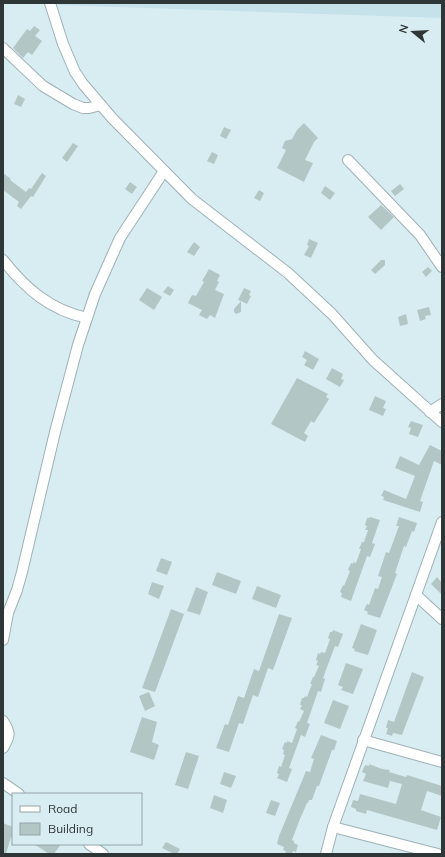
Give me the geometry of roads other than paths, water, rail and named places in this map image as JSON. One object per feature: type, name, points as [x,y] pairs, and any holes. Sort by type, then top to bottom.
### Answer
[{"type":"street","points":[[50,3],[63,44],[75,72],[101,105],[192,199],[288,272],[332,314],[373,360],[442,422]]},
{"type":"street","points":[[3,48],[43,86],[73,104],[89,108],[101,105]]},
{"type":"street","points":[[348,160],[420,235],[442,267]]},
{"type":"street","points":[[3,640],[8,613],[22,572],[55,432],[78,345],[95,294],[120,238],[164,171]]},
{"type":"street","points":[[3,260],[22,281],[48,302],[66,312],[87,318]]},
{"type":"street","points":[[430,412],[442,404]]},
{"type":"street","points":[[326,854],[333,827],[363,740],[442,522]]},
{"type":"street","points":[[416,595],[442,619]]},
{"type":"street","points":[[3,721],[9,731],[9,738],[3,748]]},
{"type":"street","points":[[363,740],[442,762]]},
{"type":"street","points":[[3,783],[18,793]]},
{"type":"street","points":[[333,827],[438,854]]},
{"type":"street","points":[[90,845],[103,854]]}]
